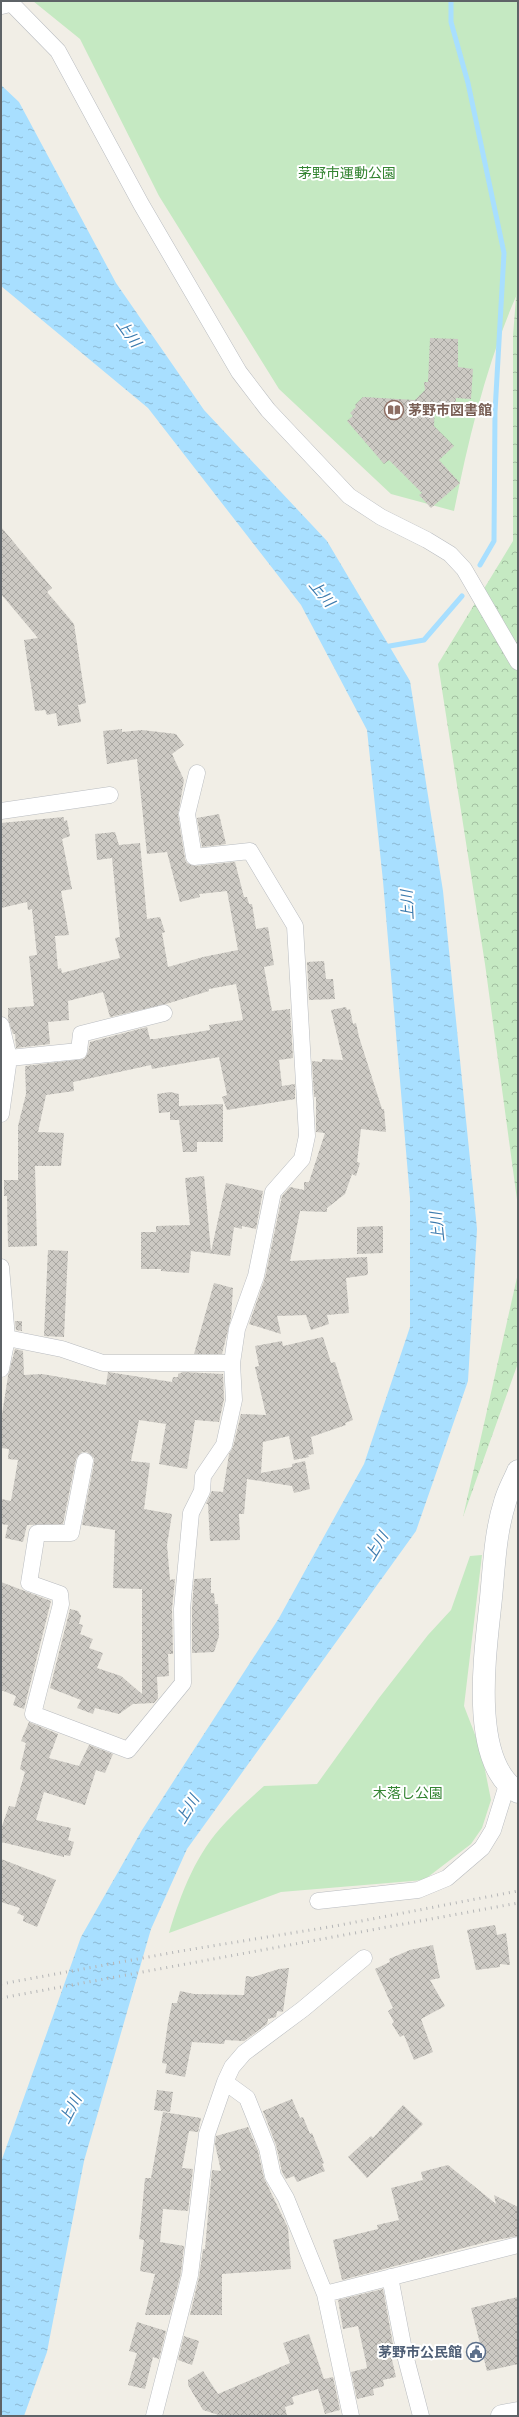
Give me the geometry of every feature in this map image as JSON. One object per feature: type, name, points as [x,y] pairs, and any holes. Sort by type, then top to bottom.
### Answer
[{"type":"street","points":[[1,3],[9,1],[58,51],[140,204],[239,372],[268,410],[349,496],[381,517],[427,540],[450,554],[464,569],[518,662]]},
{"type":"street","points":[[85,1461],[71,1533],[37,1533],[29,1583],[60,1594],[61,1604],[33,1714],[128,1750],[183,1683],[182,1609],[191,1513],[202,1491],[203,1476],[224,1445],[234,1400],[232,1363],[237,1329],[256,1276],[273,1192],[302,1159],[307,1136],[295,926],[250,851],[194,857],[187,814],[197,773]]},
{"type":"street","points":[[1,811],[110,795]]},
{"type":"street","points":[[9,1058],[79,1052],[81,1034],[164,1013]]},
{"type":"street","points":[[1,1026],[9,1058],[1,1114]]},
{"type":"street","points":[[1,1267],[7,1338],[1,1369]]},
{"type":"street","points":[[7,1338],[62,1349],[103,1363],[232,1363]]},
{"type":"street","points":[[318,1900],[418,1890],[447,1878],[482,1848],[512,1788],[494,1759],[488,1735],[483,1700],[497,1541],[505,1502],[518,1471]]},
{"type":"street","points":[[154,2416],[190,2276],[207,2134],[225,2082],[232,2067],[244,2053],[303,2009],[364,1958]]},
{"type":"street","points":[[225,2082],[247,2098],[267,2148],[273,2176],[286,2198],[325,2294],[351,2416]]},
{"type":"street","points":[[325,2294],[518,2245]]},
{"type":"street","points":[[390,2278],[404,2355],[421,2416]]},
{"type":"street","points":[[502,2416],[518,2413]]},
{"type":"green space","name":"茅野市運動公園","points":[[33,1],[518,1],[518,292],[488,372],[466,455],[454,511],[391,494],[279,389],[159,196],[80,39]]},
{"type":"green space","points":[[518,273],[518,1207],[485,964],[438,664],[513,541],[513,335]]},
{"type":"green space","points":[[518,1273],[518,1363],[463,1517]]},
{"type":"green space","name":"木落し公園","points":[[482,1555],[464,1706],[481,1750],[491,1800],[482,1828],[471,1844],[424,1880],[281,1892],[169,1933],[184,1888],[198,1860],[215,1834],[264,1786],[317,1784],[379,1698],[428,1635],[451,1610],[470,1556]]},
{"type":"water","name":"上川","points":[[1,85],[19,102],[116,283],[204,410],[327,541],[410,681],[443,891],[477,1229],[468,1381],[416,1531],[187,1849],[151,1929],[84,2161],[47,2352],[24,2416],[1,2416],[1,2162],[81,1937],[142,1830],[279,1618],[364,1464],[410,1327],[410,1198],[383,881],[367,730],[301,605],[148,408],[1,286]]},
{"type":"building","name":"茅野市図書館","points":[[430,338],[458,339],[458,367],[473,369],[471,399],[456,398],[455,408],[435,407],[434,426],[454,446],[439,460],[460,483],[431,508],[419,495],[422,493],[389,460],[384,464],[347,421],[353,416],[350,413],[356,407],[355,405],[363,397],[415,400],[425,390],[424,382],[428,382]]},
{"type":"building","points":[[1,527],[52,588],[47,592],[74,624],[86,703],[78,705],[81,722],[58,726],[56,713],[47,715],[45,710],[35,711],[24,640],[38,638],[1,594]]},
{"type":"building","points":[[122,729],[122,732],[142,730],[176,734],[184,745],[172,754],[184,780],[178,815],[185,859],[187,863],[195,866],[235,862],[244,897],[247,897],[249,904],[252,904],[256,929],[268,927],[274,965],[264,967],[272,1011],[290,1009],[293,1058],[279,1060],[282,1086],[295,1084],[295,1099],[227,1110],[222,1097],[227,1095],[219,1057],[152,1069],[151,1065],[73,1082],[74,1091],[46,1095],[38,1132],[64,1133],[61,1166],[35,1166],[37,1246],[8,1247],[7,1196],[4,1196],[4,1180],[18,1180],[18,1126],[26,1094],[25,1066],[84,1059],[88,1052],[90,1042],[147,1027],[150,1039],[155,1039],[210,1030],[209,1025],[243,1020],[236,984],[209,989],[209,991],[166,1004],[110,1017],[103,992],[68,1001],[69,1020],[48,1022],[50,1044],[16,1048],[15,1034],[13,1034],[8,1019],[8,1008],[34,1006],[29,956],[37,955],[32,909],[28,910],[27,902],[1,908],[1,823],[64,817],[64,821],[67,820],[70,836],[62,839],[72,889],[61,891],[69,935],[55,936],[58,969],[61,968],[62,973],[120,958],[115,938],[120,937],[112,858],[97,860],[95,834],[115,832],[119,845],[140,843],[147,919],[160,917],[165,932],[162,933],[168,967],[203,957],[238,950],[227,891],[199,894],[200,897],[180,902],[167,852],[147,854],[137,759],[107,764],[103,731]]},
{"type":"building","points":[[219,814],[226,844],[202,847],[197,818]]},
{"type":"building","points":[[324,961],[326,979],[333,979],[335,999],[309,1000],[307,962]]},
{"type":"building","points":[[346,1007],[347,1010],[350,1009],[353,1024],[356,1023],[382,1109],[384,1109],[386,1132],[361,1129],[357,1162],[360,1163],[356,1176],[352,1174],[345,1194],[327,1208],[327,1212],[300,1211],[290,1261],[367,1257],[368,1273],[367,1275],[346,1278],[349,1313],[327,1315],[329,1324],[311,1330],[306,1315],[277,1316],[281,1334],[249,1324],[265,1278],[282,1196],[290,1187],[304,1190],[304,1182],[309,1182],[325,1133],[316,1132],[316,1097],[314,1097],[312,1061],[322,1062],[322,1059],[343,1060],[331,1010]]},
{"type":"building","points":[[170,1092],[179,1094],[179,1106],[223,1104],[223,1142],[197,1142],[197,1152],[183,1152],[179,1120],[170,1120],[170,1112],[159,1113],[157,1094]]},
{"type":"building","points":[[204,1176],[211,1252],[226,1183],[263,1191],[256,1229],[242,1226],[242,1229],[234,1227],[230,1256],[191,1251],[189,1273],[161,1271],[161,1269],[141,1269],[141,1232],[156,1232],[156,1226],[190,1225],[185,1178]]},
{"type":"building","points":[[383,1226],[383,1253],[357,1254],[357,1227]]},
{"type":"building","points":[[48,1250],[68,1251],[64,1337],[44,1336]]},
{"type":"building","points":[[214,1283],[233,1288],[231,1318],[222,1354],[194,1354]]},
{"type":"building","points":[[15,1321],[22,1321],[22,1331],[16,1330]]},
{"type":"building","points":[[323,1337],[331,1363],[335,1362],[353,1420],[345,1423],[346,1425],[311,1437],[314,1454],[308,1455],[309,1457],[294,1460],[289,1436],[263,1442],[261,1473],[292,1467],[292,1464],[305,1461],[310,1489],[294,1493],[292,1486],[247,1479],[244,1514],[239,1514],[240,1540],[210,1541],[208,1504],[206,1504],[212,1491],[223,1492],[229,1454],[233,1447],[241,1414],[266,1415],[255,1367],[259,1366],[255,1346],[282,1341],[283,1346]]},
{"type":"building","points":[[15,1349],[23,1351],[24,1375],[42,1374],[106,1385],[108,1372],[172,1382],[173,1377],[178,1377],[178,1374],[183,1372],[223,1374],[224,1399],[219,1422],[195,1420],[187,1469],[159,1464],[166,1424],[139,1420],[131,1461],[150,1463],[144,1509],[172,1514],[167,1545],[170,1580],[175,1579],[172,1609],[173,1654],[168,1654],[169,1676],[157,1677],[158,1698],[154,1703],[133,1704],[119,1714],[95,1708],[93,1714],[77,1708],[81,1700],[50,1688],[70,1609],[78,1611],[81,1616],[79,1624],[83,1625],[80,1634],[93,1639],[89,1648],[103,1653],[97,1668],[121,1676],[142,1694],[142,1589],[113,1588],[115,1530],[82,1525],[94,1463],[94,1458],[87,1452],[82,1452],[76,1459],[63,1524],[27,1525],[23,1542],[5,1538],[8,1525],[1,1524],[1,1499],[11,1501],[18,1460],[8,1459],[9,1449],[1,1448],[1,1421],[8,1376]]},
{"type":"building","points":[[211,1578],[211,1593],[214,1593],[215,1604],[218,1604],[219,1636],[214,1652],[192,1653],[194,1579]]},
{"type":"building","points":[[1,1582],[51,1601],[24,1709],[13,1705],[16,1696],[1,1690]]},
{"type":"building","points":[[29,1722],[58,1734],[49,1758],[79,1766],[89,1745],[113,1754],[105,1773],[96,1770],[85,1805],[44,1792],[36,1820],[71,1828],[68,1840],[74,1842],[70,1856],[64,1855],[64,1857],[1,1842],[1,1829],[9,1806],[15,1807],[25,1772],[20,1769],[26,1743],[21,1741]]},
{"type":"building","points":[[1,1859],[56,1880],[37,1927],[23,1921],[24,1916],[17,1913],[20,1908],[1,1902]]},
{"type":"building","points":[[495,1925],[497,1935],[506,1933],[510,1965],[500,1964],[500,1967],[476,1970],[467,1930]]},
{"type":"building","points":[[433,1945],[440,1978],[430,1980],[445,2006],[421,2019],[433,2052],[414,2060],[404,2035],[400,2037],[392,2024],[394,2022],[388,2011],[393,2008],[375,1969],[390,1962],[389,1959],[410,1950]]},
{"type":"building","points":[[289,1968],[283,2012],[277,2011],[276,2017],[268,2019],[267,2024],[244,2041],[225,2040],[224,2044],[192,2042],[185,2077],[165,2073],[167,2064],[162,2063],[168,2023],[172,2003],[177,2003],[180,1991],[194,1994],[244,1995],[246,1976],[253,1977],[279,1969]]},
{"type":"building","points":[[157,2090],[173,2092],[170,2112],[154,2110]]},
{"type":"building","points":[[292,2099],[300,2118],[303,2117],[310,2134],[312,2133],[324,2163],[322,2164],[325,2171],[297,2182],[294,2176],[286,2179],[282,2172],[276,2145],[263,2111]]},
{"type":"building","points":[[403,2105],[423,2124],[367,2178],[348,2157],[371,2136],[373,2138]]},
{"type":"building","points":[[163,2112],[201,2118],[198,2132],[189,2131],[182,2168],[193,2169],[188,2211],[163,2209],[160,2242],[184,2246],[181,2273],[170,2315],[145,2315],[155,2274],[140,2271],[144,2240],[139,2239],[145,2178],[151,2178]]},
{"type":"building","points":[[248,2127],[258,2151],[264,2178],[288,2228],[291,2269],[222,2274],[222,2315],[190,2315],[199,2277],[203,2249],[205,2249],[212,2170],[221,2171],[215,2144],[216,2136]]},
{"type":"building","points":[[448,2165],[496,2204],[494,2195],[518,2207],[518,2236],[490,2241],[342,2280],[333,2240],[378,2229],[377,2225],[399,2220],[391,2188],[423,2180],[421,2172]]},
{"type":"building","points":[[383,2289],[394,2350],[390,2351],[396,2377],[383,2380],[384,2386],[373,2389],[374,2395],[357,2399],[351,2372],[367,2368],[366,2362],[358,2326],[343,2329],[338,2300]]},
{"type":"building","points":[[518,2297],[518,2364],[487,2371],[471,2308]]},
{"type":"building","points":[[137,2322],[166,2331],[159,2359],[153,2357],[145,2389],[128,2385],[137,2353],[129,2351]]},
{"type":"building","points":[[309,2334],[324,2379],[333,2377],[340,2410],[325,2414],[318,2389],[292,2397],[294,2404],[285,2407],[287,2416],[222,2416],[203,2410],[188,2385],[188,2380],[203,2371],[218,2394],[290,2363],[283,2343]]},
{"type":"building","points":[[184,2336],[199,2341],[192,2365],[178,2360]]},
{"type":"waterway","points":[[451,1],[451,22],[468,83],[504,253],[495,412],[494,541],[480,565]]},
{"type":"waterway","points":[[384,647],[424,640],[462,596]]},
{"type":"railway","points":[[1,1984],[181,1951],[335,1926],[518,1891]]},
{"type":"railway","points":[[1,1998],[518,1903]]},
{"type":"place","name":"茅野市図書館","points":[[394,410]]},
{"type":"place","name":"茅野市公民館","points":[[476,2352]]}]
